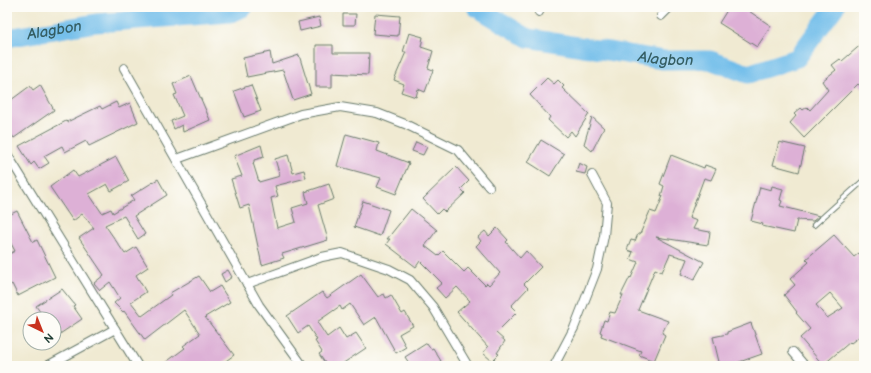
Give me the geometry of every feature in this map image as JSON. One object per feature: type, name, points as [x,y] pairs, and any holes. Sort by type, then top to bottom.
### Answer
[{"type":"street","points":[[661,16],[670,7]]},
{"type":"street","points":[[124,68],[259,305],[304,366]]},
{"type":"street","points":[[177,159],[301,114],[340,107],[377,113],[405,124],[458,150],[489,187]]},
{"type":"street","points":[[7,154],[138,366]]},
{"type":"street","points":[[554,366],[574,328],[594,276],[604,236],[607,203],[592,175]]},
{"type":"street","points":[[247,284],[322,257],[342,253],[389,269],[410,280],[433,307],[468,366]]},
{"type":"street","points":[[48,366],[115,329]]},
{"type":"street","points":[[793,352],[805,366]]},
{"type":"lane","points":[[814,225],[864,180]]},
{"type":"building","points":[[729,7],[743,7],[771,26],[757,47],[719,23]]},
{"type":"building","points":[[343,14],[356,14],[355,25],[343,25]]},
{"type":"building","points":[[375,14],[400,16],[398,36],[373,34]]},
{"type":"building","points":[[319,17],[321,26],[300,31],[298,22]]},
{"type":"building","points":[[409,33],[423,37],[421,47],[433,51],[428,68],[433,70],[425,92],[418,89],[416,97],[401,92],[404,84],[394,80],[406,52],[403,52]]},
{"type":"building","points":[[864,42],[864,89],[858,84],[804,138],[790,123],[796,116],[794,114],[801,108],[803,110],[807,107],[810,110],[828,90],[822,81],[836,70],[832,65],[840,59],[842,61]]},
{"type":"building","points":[[316,45],[333,45],[333,53],[369,53],[368,75],[332,73],[332,87],[316,87]]},
{"type":"building","points":[[270,52],[272,64],[299,55],[311,94],[293,100],[283,70],[247,77],[243,58]]},
{"type":"building","points":[[191,76],[210,120],[183,132],[182,125],[174,129],[171,121],[183,116],[174,95],[177,94],[173,84]]},
{"type":"building","points":[[547,78],[554,84],[558,80],[564,86],[562,88],[589,114],[575,136],[571,131],[566,137],[548,120],[550,117],[530,95]]},
{"type":"building","points":[[40,85],[54,110],[14,138],[11,134],[7,136],[7,103],[30,86],[33,90]]},
{"type":"building","points":[[251,85],[261,111],[244,117],[234,91]]},
{"type":"building","points":[[116,102],[119,108],[130,103],[138,122],[89,146],[86,141],[65,152],[62,146],[44,156],[49,163],[39,169],[34,162],[31,165],[19,146],[66,121],[67,122],[100,106],[102,109]]},
{"type":"building","points":[[592,117],[604,128],[592,151],[584,144]]},
{"type":"building","points":[[346,134],[379,143],[377,151],[409,163],[396,194],[377,187],[381,178],[337,166]]},
{"type":"building","points":[[541,140],[564,154],[550,176],[528,162]]},
{"type":"building","points":[[416,142],[427,147],[423,155],[412,151]]},
{"type":"building","points":[[779,142],[805,148],[799,172],[773,165]]},
{"type":"building","points":[[261,145],[264,157],[254,160],[253,163],[259,182],[280,176],[275,159],[288,155],[293,173],[304,170],[306,178],[275,186],[278,196],[271,198],[277,228],[296,222],[292,208],[308,203],[305,192],[329,184],[334,199],[318,205],[328,240],[282,254],[284,258],[262,265],[249,205],[240,208],[231,179],[242,176],[234,156]]},
{"type":"building","points":[[671,155],[704,168],[705,165],[716,169],[711,180],[704,178],[689,218],[697,221],[693,229],[710,232],[708,245],[656,237],[704,262],[694,280],[681,274],[687,259],[670,254],[662,272],[655,269],[638,310],[668,321],[662,333],[665,335],[654,361],[639,355],[641,351],[601,336],[602,333],[600,332],[604,320],[607,321],[610,312],[615,313],[623,295],[621,295],[638,262],[630,259],[633,252],[627,250],[631,240],[635,241],[638,234],[640,234],[650,211],[656,213],[663,196],[661,196],[664,186],[660,184]]},
{"type":"building","points":[[116,157],[129,181],[111,191],[107,184],[89,194],[102,213],[111,209],[113,213],[134,200],[131,196],[158,179],[167,195],[134,216],[145,234],[138,239],[124,216],[105,225],[125,254],[136,247],[148,267],[136,275],[146,292],[131,302],[142,316],[171,295],[170,293],[199,276],[210,292],[220,286],[230,302],[205,317],[234,355],[219,366],[161,366],[185,348],[183,346],[200,334],[184,310],[145,340],[124,311],[123,312],[114,303],[120,298],[110,282],[100,290],[94,283],[104,275],[79,238],[94,228],[82,214],[73,221],[50,187],[73,170],[78,177]]},
{"type":"building","points":[[579,163],[587,167],[585,174],[576,172]]},
{"type":"building","points":[[456,167],[469,181],[461,189],[465,193],[445,212],[442,209],[437,214],[423,199]]},
{"type":"building","points":[[772,186],[783,189],[780,206],[819,216],[813,221],[797,220],[794,233],[762,226],[763,224],[751,221],[760,187],[771,190]]},
{"type":"building","points":[[363,201],[389,210],[380,236],[354,227]]},
{"type":"building","points":[[411,209],[437,230],[425,246],[438,256],[443,251],[464,272],[468,268],[485,285],[487,283],[489,285],[500,273],[476,246],[481,241],[478,237],[485,231],[489,236],[497,228],[508,240],[506,242],[520,258],[526,251],[541,267],[524,284],[528,288],[511,306],[517,312],[496,333],[505,341],[497,353],[499,354],[492,361],[483,353],[488,347],[457,312],[470,301],[457,287],[445,298],[436,288],[442,283],[420,261],[416,267],[386,244],[390,239],[387,239]]},
{"type":"building","points":[[17,211],[33,242],[37,240],[55,277],[18,296],[12,284],[7,287],[7,255],[15,251],[7,236],[7,216]]},
{"type":"building","points":[[834,235],[854,257],[859,253],[864,259],[864,333],[851,343],[850,342],[823,365],[800,338],[810,329],[796,313],[797,312],[784,295],[795,285],[790,279],[809,262],[806,259]],"holes":[[[830,293],[843,308],[827,318],[816,305]]]},
{"type":"building","points":[[228,270],[232,277],[225,282],[221,274]]},
{"type":"building","points":[[361,274],[378,297],[384,294],[386,298],[391,295],[402,314],[405,312],[413,326],[399,334],[406,347],[396,353],[376,317],[364,325],[350,304],[342,310],[340,306],[317,322],[327,337],[339,328],[346,339],[356,333],[366,348],[339,366],[327,366],[319,354],[322,352],[315,341],[317,340],[308,326],[298,333],[287,316],[322,292],[327,298]]},
{"type":"building","points":[[62,289],[75,305],[73,306],[82,319],[62,333],[62,311],[39,311],[36,306]]},
{"type":"building","points":[[751,323],[762,354],[728,366],[720,366],[713,337],[727,334],[727,332]]},
{"type":"building","points":[[427,343],[431,349],[433,348],[441,361],[433,366],[411,366],[405,357]]},
{"type":"waterway","name":"Alagbon","points":[[7,38],[96,23],[231,13],[244,7]]},
{"type":"waterway","name":"Alagbon","points":[[476,7],[528,38],[663,60],[710,60],[748,74],[797,58],[835,7]]}]
